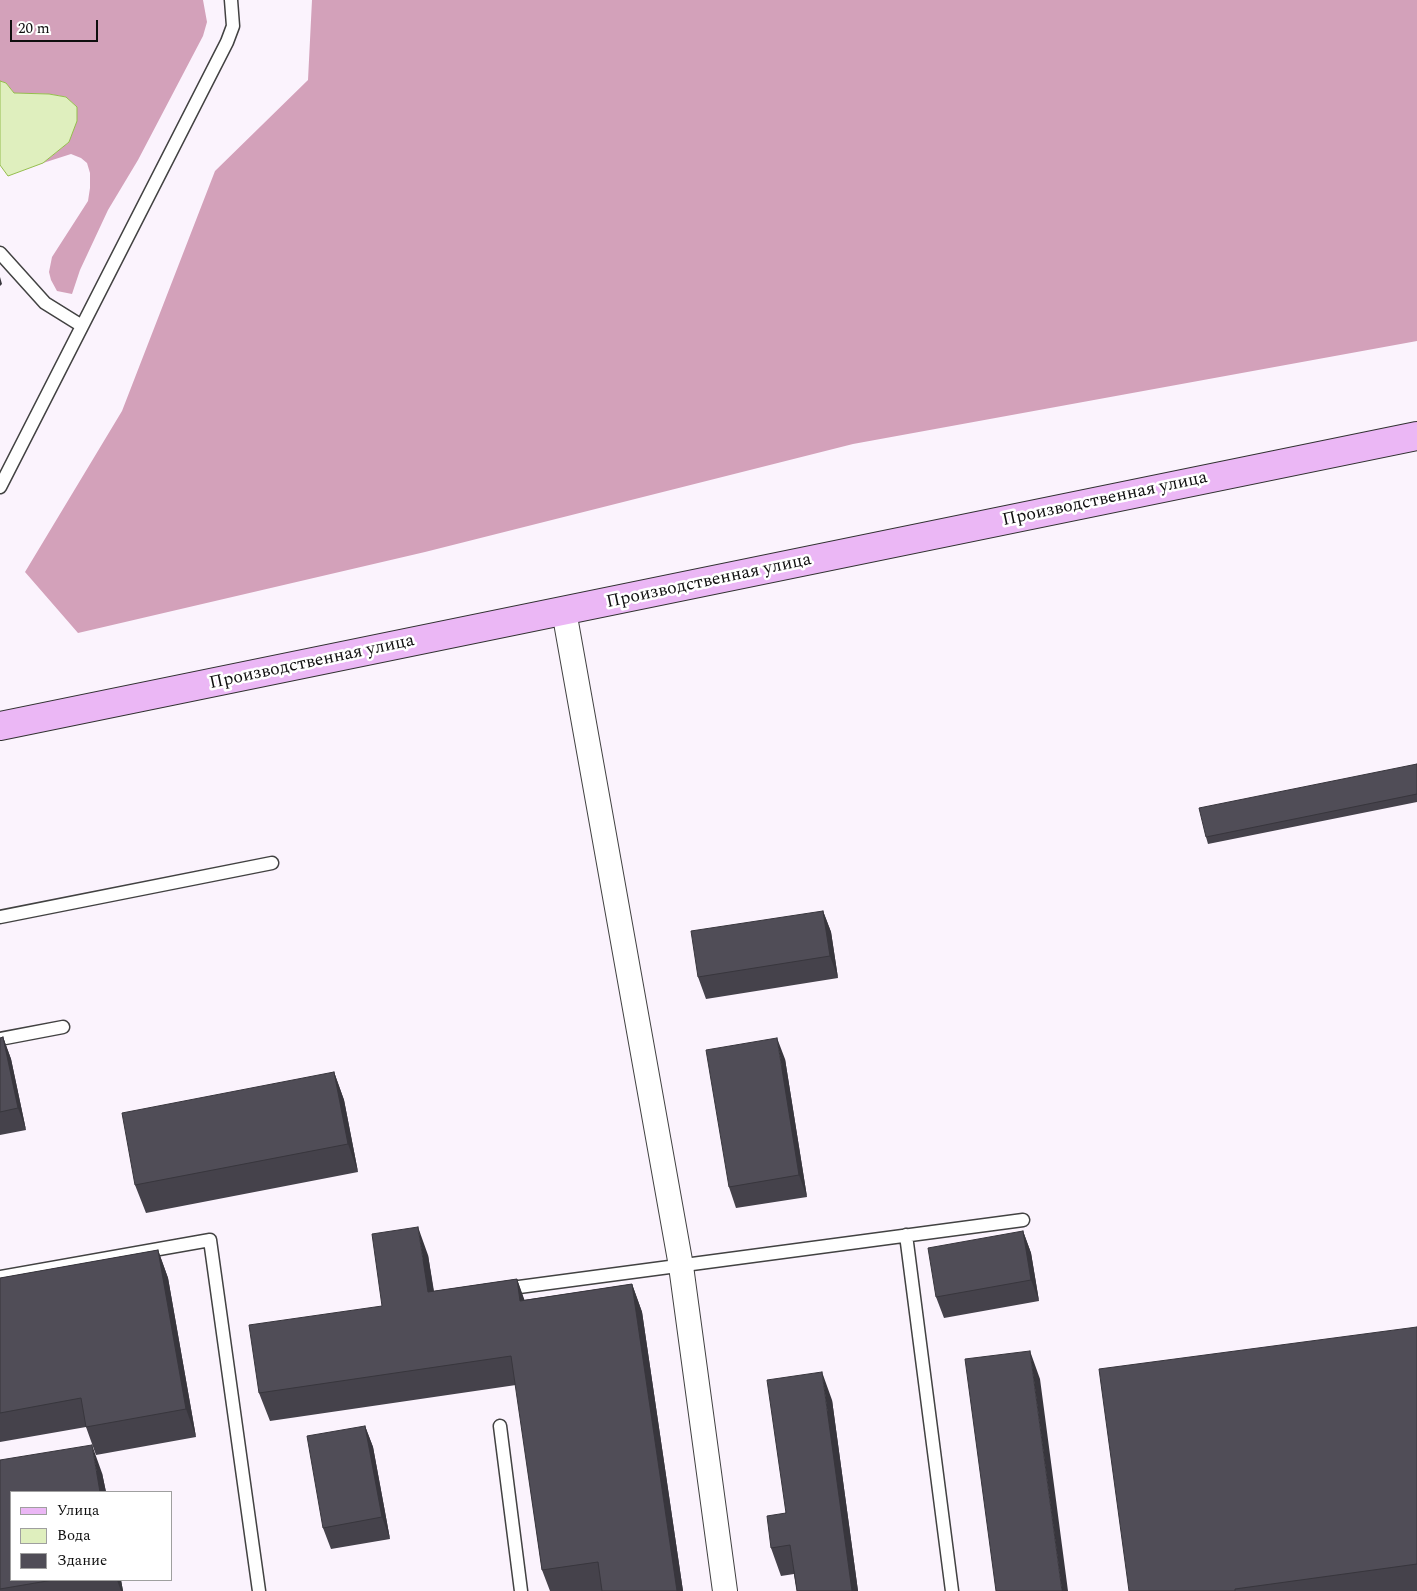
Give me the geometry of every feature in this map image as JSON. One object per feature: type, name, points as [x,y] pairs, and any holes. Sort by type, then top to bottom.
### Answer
[{"type":"main road","name":"Производственная улица","points":[[0,726],[1417,436]]},
{"type":"street","points":[[564,611],[681,1266],[725,1591]]},
{"type":"lane","points":[[0,487],[227,42],[232,26],[231,0]]},
{"type":"lane","points":[[0,253],[45,303],[82,326]]},
{"type":"lane","points":[[0,917],[272,863]]},
{"type":"lane","points":[[0,1039],[63,1027]]},
{"type":"lane","points":[[496,1290],[1023,1220]]},
{"type":"lane","points":[[906,1235],[952,1591]]},
{"type":"lane","points":[[0,1277],[210,1240],[259,1591]]},
{"type":"lane","points":[[500,1426],[521,1591]]},
{"type":"shaded area","points":[[0,0],[203,0],[207,22],[203,36],[138,160],[108,210],[80,270],[72,294],[57,291],[49,272],[52,257],[88,201],[90,173],[87,163],[71,154],[43,163],[69,142],[77,107],[66,97],[49,94],[14,93],[6,83],[0,81]]},
{"type":"shaded area","points":[[312,0],[1417,0],[1417,341],[853,444],[425,552],[78,633],[25,572],[122,411],[215,171],[308,80]]},
{"type":"water","points":[[0,81],[6,83],[14,93],[49,94],[66,97],[77,107],[77,121],[69,142],[43,163],[8,176],[0,165]]},
{"type":"building","points":[[1417,764],[1417,794],[1206,837],[1199,808]]},
{"type":"building","points":[[823,911],[830,956],[698,977],[691,931]]},
{"type":"building","points":[[3,1037],[18,1108],[0,1112],[0,1038]]},
{"type":"building","points":[[777,1038],[799,1175],[729,1187],[706,1050]]},
{"type":"building","points":[[334,1072],[348,1144],[135,1185],[122,1113]]},
{"type":"building","points":[[418,1227],[428,1292],[517,1279],[520,1301],[632,1284],[677,1591],[602,1591],[598,1562],[542,1570],[511,1356],[259,1393],[249,1325],[382,1306],[372,1234]]},
{"type":"building","points":[[1023,1231],[1031,1280],[936,1297],[928,1248]]},
{"type":"building","points":[[158,1250],[186,1409],[86,1427],[81,1398],[0,1413],[0,1278]]},
{"type":"building","points":[[1417,1327],[1417,1564],[1235,1589],[1235,1591],[1129,1591],[1099,1369]]},
{"type":"building","points":[[1030,1351],[1062,1591],[996,1591],[965,1359]]},
{"type":"building","points":[[822,1372],[852,1591],[797,1591],[790,1545],[771,1548],[767,1516],[786,1513],[767,1380]]},
{"type":"building","points":[[365,1426],[382,1517],[323,1528],[307,1436]]},
{"type":"building","points":[[92,1445],[100,1491],[10,1491],[10,1581],[47,1581],[0,1589],[0,1460]]}]
